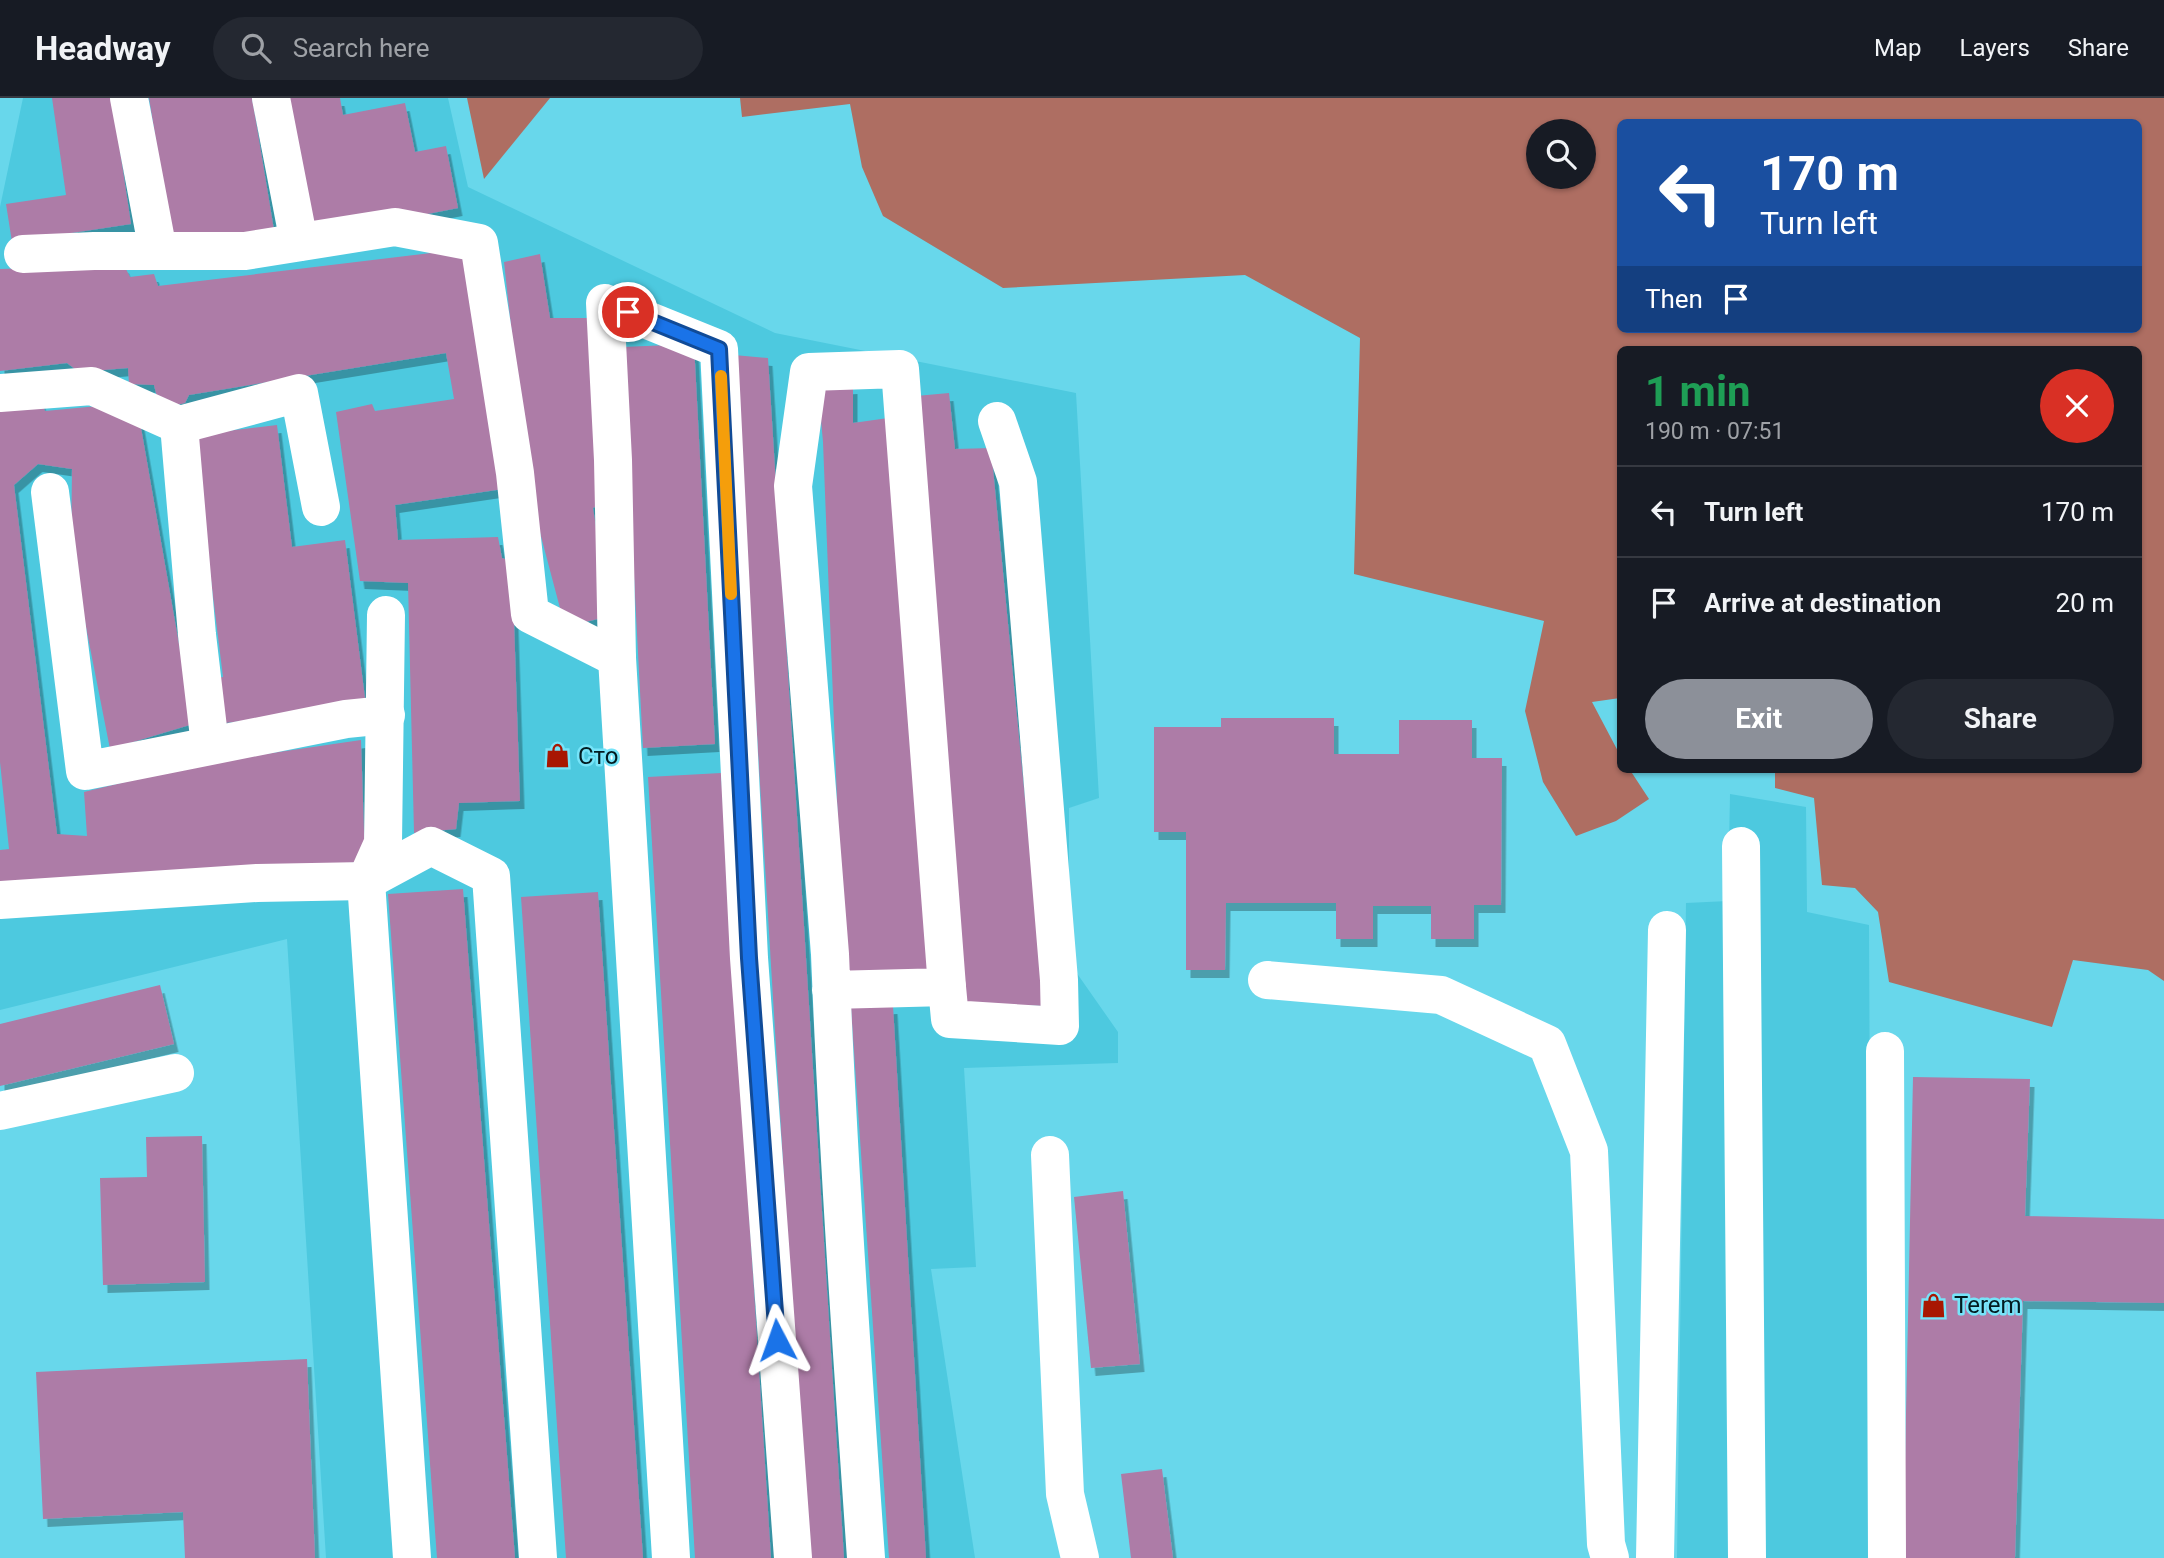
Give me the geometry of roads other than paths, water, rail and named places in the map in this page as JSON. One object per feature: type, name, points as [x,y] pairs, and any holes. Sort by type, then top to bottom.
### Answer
[{"type":"lane","points":[[129,98],[158,251]]},
{"type":"lane","points":[[271,98],[299,242]]},
{"type":"lane","points":[[23,254],[245,251],[395,227],[479,243],[514,473],[530,614],[618,658]]},
{"type":"lane","points":[[671,1558],[618,658],[613,460],[605,303],[719,349],[749,958],[793,1558]]},
{"type":"lane","points":[[866,1558],[831,990],[793,486],[809,372],[900,369],[950,1019],[1060,1026],[1058,966],[1018,482],[997,421]]},
{"type":"lane","points":[[0,393],[92,386],[179,425],[299,393],[321,507]]},
{"type":"lane","points":[[179,425],[197,635],[210,745]]},
{"type":"lane","points":[[50,492],[85,771],[346,719],[386,715]]},
{"type":"lane","points":[[386,615],[383,843],[366,881],[412,1558]]},
{"type":"lane","points":[[0,900],[257,883],[366,881],[430,846],[491,876],[538,1558]]},
{"type":"lane","points":[[1741,846],[1747,1558]]},
{"type":"lane","points":[[1655,1558],[1667,930]]},
{"type":"lane","points":[[1267,980],[1441,995],[1547,1044],[1589,1151],[1606,1544],[1610,1558]]},
{"type":"lane","points":[[831,990],[947,987]]},
{"type":"lane","points":[[1885,1051],[1887,1558]]},
{"type":"lane","points":[[0,1111],[176,1073]]},
{"type":"lane","points":[[1049,1155],[1065,1494],[1080,1558]]},
{"type":"place","name":"Сто","points":[[558,756]]},
{"type":"place","name":"Terem","points":[[1934,1305]]}]
